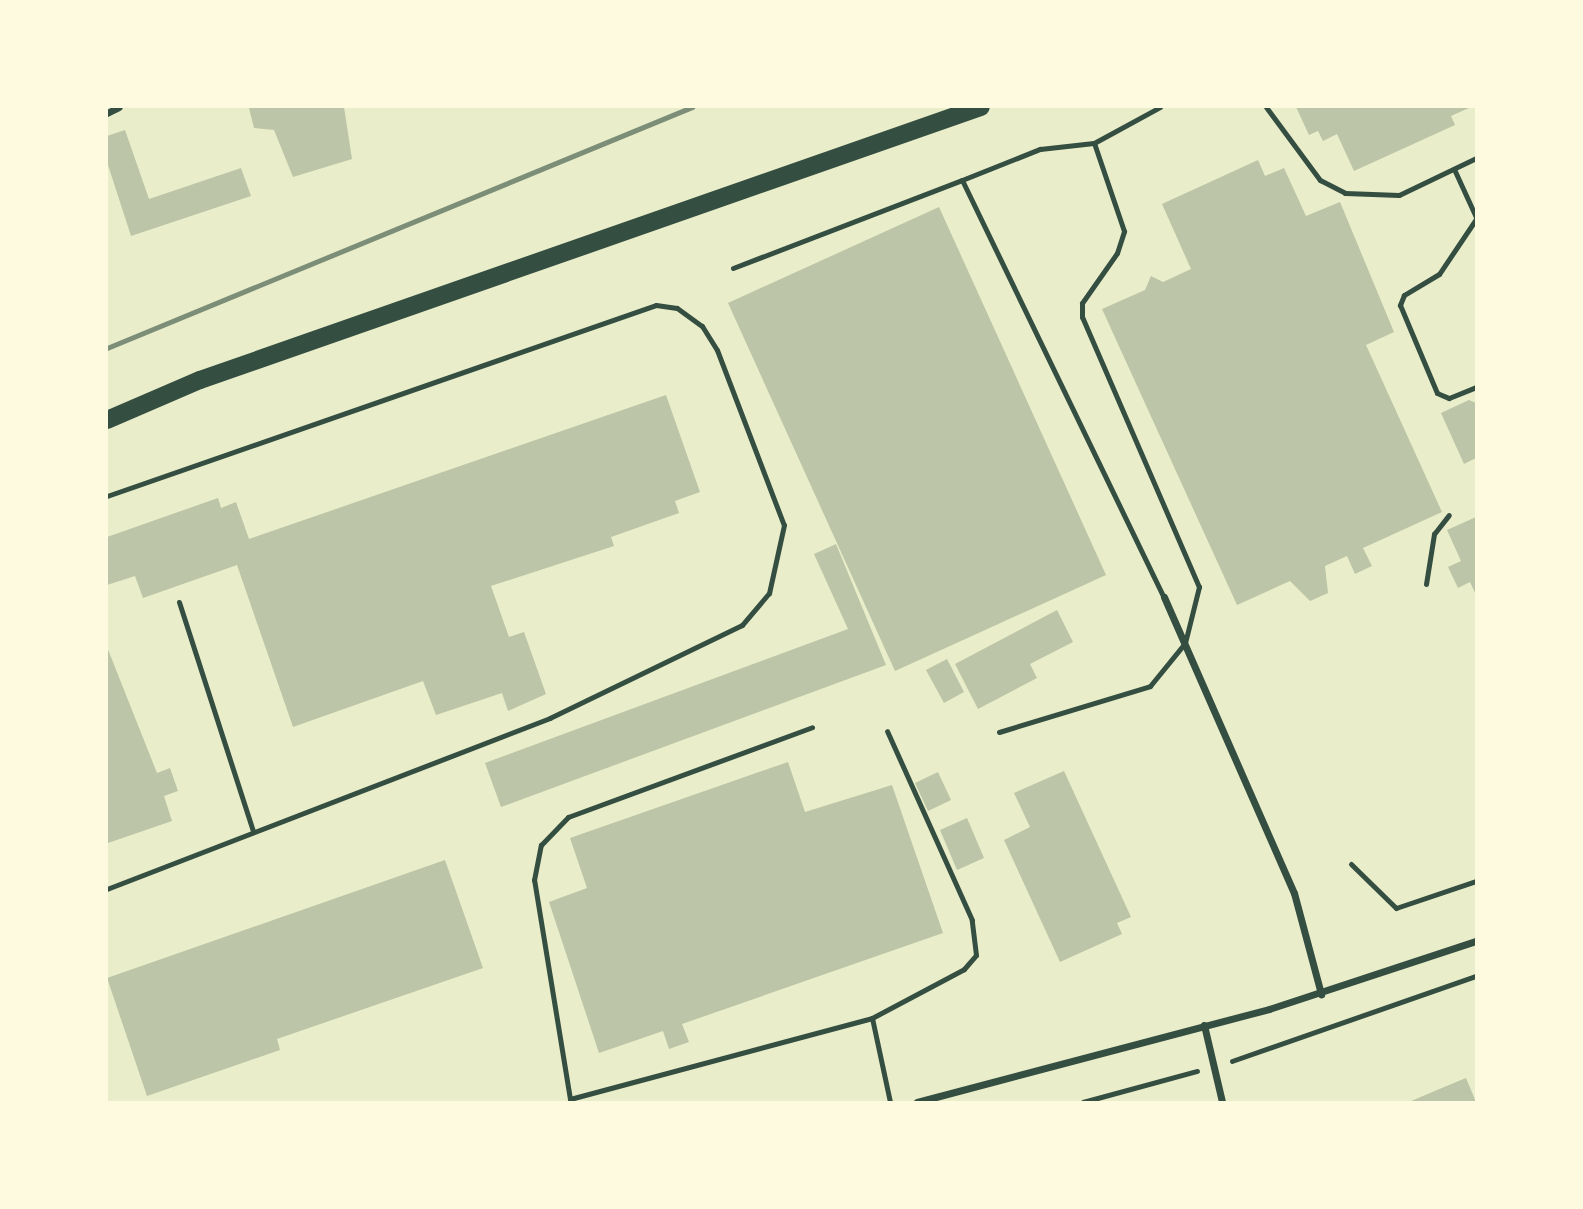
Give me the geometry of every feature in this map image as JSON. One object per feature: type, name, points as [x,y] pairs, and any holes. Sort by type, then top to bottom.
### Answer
[{"type":"main road","points":[[107,420],[200,380],[981,107]]},
{"type":"street","points":[[107,113],[119,107]]},
{"type":"street","points":[[1164,597],[1294,893],[1321,994]]},
{"type":"street","points":[[917,1102],[1321,994],[1476,942]]},
{"type":"street","points":[[1204,1025],[1222,1102]]},
{"type":"lane","points":[[733,268],[1040,149],[1094,143],[1160,107]]},
{"type":"lane","points":[[1266,107],[1320,180],[1345,193],[1399,195],[1476,158]]},
{"type":"lane","points":[[999,732],[1150,686],[1185,643],[1199,587],[1082,317],[1082,303],[1117,253],[1124,231],[1094,143]]},
{"type":"lane","points":[[1454,169],[1476,218],[1439,274],[1404,295],[1399,305],[1437,393],[1449,398],[1476,387]]},
{"type":"lane","points":[[962,180],[1164,597]]},
{"type":"lane","points":[[107,496],[626,311],[677,308],[702,326],[717,350],[784,526],[769,593],[742,625],[550,718],[107,889]]},
{"type":"lane","points":[[1426,584],[1434,534],[1449,515]]},
{"type":"lane","points":[[179,602],[253,831]]},
{"type":"lane","points":[[812,726],[568,817],[541,845],[534,880],[570,1101],[872,1018],[964,969],[976,955],[976,939],[887,732]]},
{"type":"lane","points":[[1351,864],[1396,908],[1476,881]]},
{"type":"lane","points":[[872,1018],[890,1102]]},
{"type":"path","points":[[1083,1102],[1214,1067],[1476,976]]},
{"type":"building","points":[[344,107],[352,159],[293,177],[274,130],[254,128],[249,108]]},
{"type":"building","points":[[1296,107],[1471,107],[1451,116],[1455,125],[1354,171],[1337,134],[1323,141],[1318,131],[1309,135]]},
{"type":"building","points":[[125,130],[149,199],[241,168],[251,196],[131,236],[107,162],[107,136]]},
{"type":"building","points":[[1258,160],[1265,176],[1284,168],[1306,216],[1340,202],[1394,332],[1366,345],[1442,512],[1363,548],[1372,566],[1355,574],[1347,556],[1325,566],[1328,593],[1310,601],[1290,581],[1237,605],[1102,309],[1145,290],[1151,276],[1163,282],[1191,269],[1162,204]]},
{"type":"building","points":[[939,207],[1106,575],[895,671],[728,303]]},
{"type":"building","points":[[666,395],[700,492],[675,501],[679,513],[611,537],[614,546],[491,586],[509,637],[524,632],[546,694],[508,711],[502,693],[436,715],[423,681],[293,727],[237,565],[143,598],[135,576],[107,585],[107,537],[218,498],[221,508],[236,502],[249,539]]},
{"type":"building","points":[[1469,400],[1476,403],[1476,458],[1464,464],[1441,413]]},
{"type":"building","points":[[1476,517],[1476,595],[1470,582],[1458,588],[1448,567],[1461,561],[1447,530]]},
{"type":"building","points":[[836,544],[886,665],[501,807],[485,763],[848,629],[814,554]]},
{"type":"building","points":[[1057,610],[1073,642],[1030,664],[1037,678],[978,709],[955,664]]},
{"type":"building","points":[[107,647],[157,773],[170,768],[178,791],[164,796],[172,821],[108,843]]},
{"type":"building","points":[[947,659],[964,692],[944,703],[926,670]]},
{"type":"building","points":[[788,762],[805,812],[892,785],[943,933],[682,1024],[689,1042],[669,1049],[663,1031],[599,1053],[549,902],[587,888],[570,838]]},
{"type":"building","points":[[1064,771],[1131,917],[1117,923],[1122,934],[1060,962],[1004,840],[1030,827],[1014,793]]},
{"type":"building","points":[[938,772],[951,800],[928,811],[915,783]]},
{"type":"building","points":[[967,818],[984,858],[957,870],[940,830]]},
{"type":"building","points":[[445,860],[483,968],[277,1039],[280,1050],[147,1096],[107,978]]},
{"type":"building","points":[[1466,1078],[1476,1102],[1409,1102],[1437,1090]]},
{"type":"railway","points":[[107,348],[692,107]]}]
